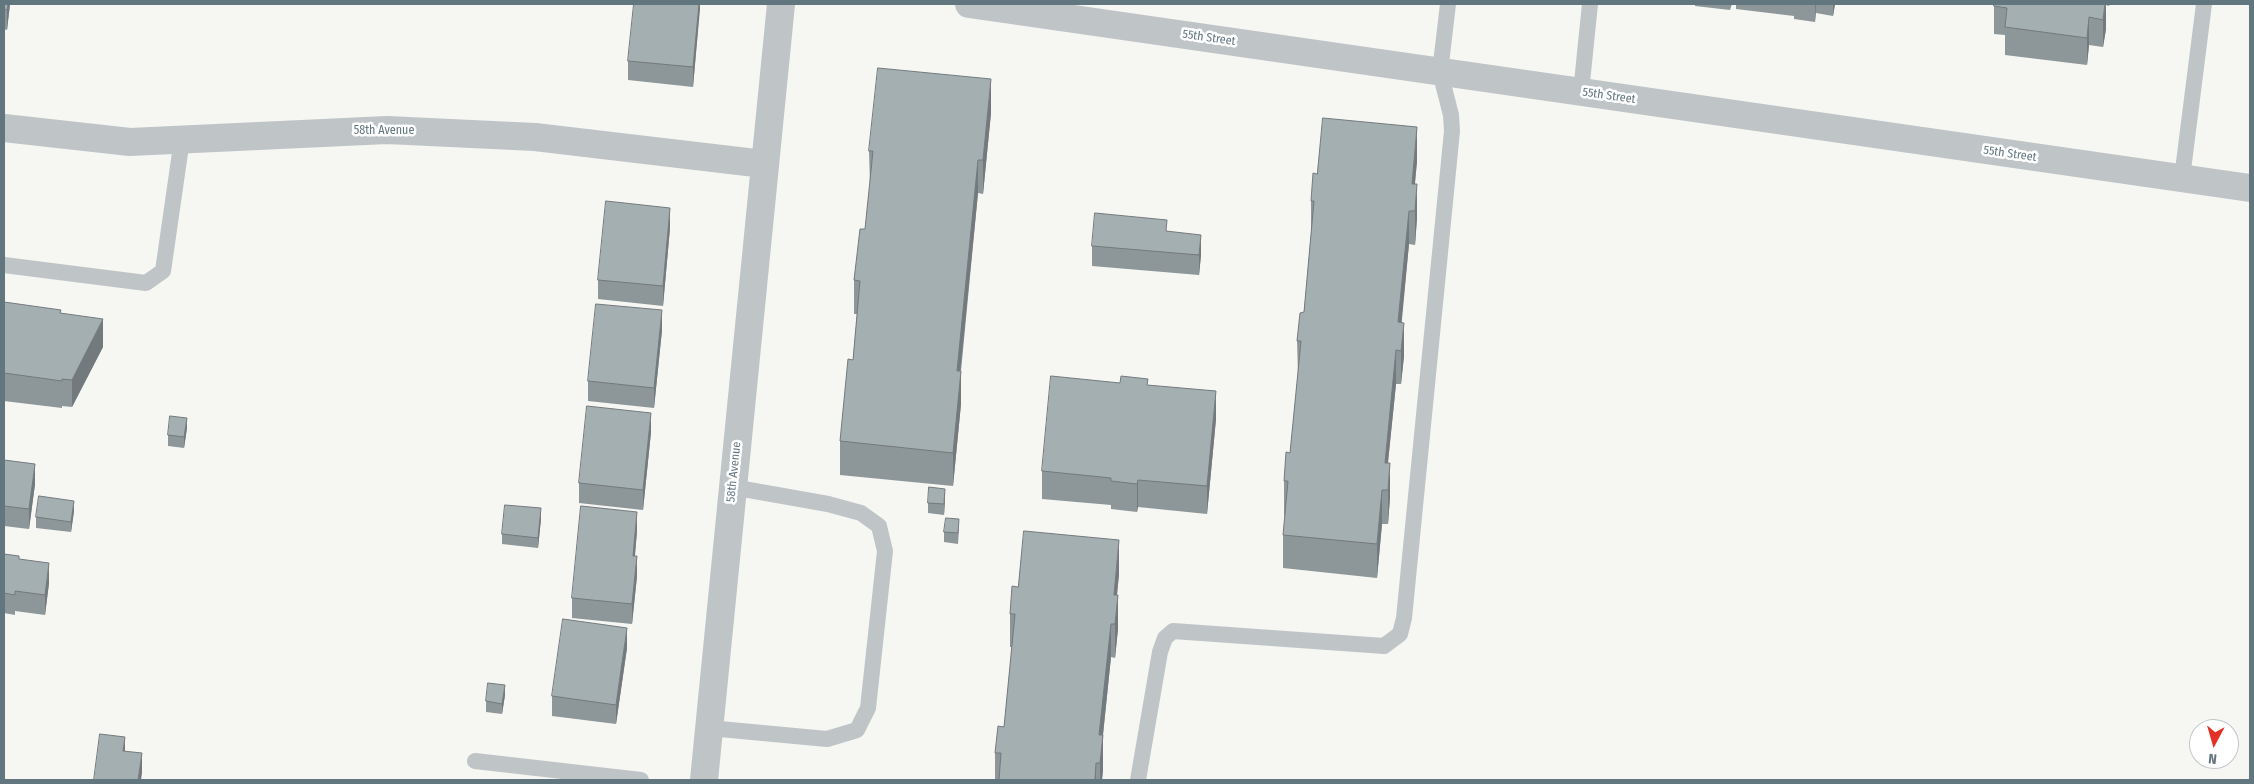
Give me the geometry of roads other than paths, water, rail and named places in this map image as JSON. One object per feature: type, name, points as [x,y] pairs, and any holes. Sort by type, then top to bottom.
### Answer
[{"type":"street","name":"58th Avenue","points":[[704,780],[781,4]]},
{"type":"street","name":"55th Street","points":[[968,4],[1090,12],[1440,72],[2250,188]]},
{"type":"street","name":"58th Avenue","points":[[4,128],[130,142],[387,130],[535,137],[764,164]]},
{"type":"lane","points":[[1138,780],[1160,652],[1164,638],[1173,631],[1384,646],[1400,634],[1405,608],[1452,130],[1451,115],[1440,72],[1448,4]]},
{"type":"lane","points":[[1581,92],[1590,4]]},
{"type":"lane","points":[[2182,178],[2204,4]]},
{"type":"lane","points":[[4,265],[146,283],[163,271],[182,139]]},
{"type":"lane","points":[[709,728],[827,739],[857,730],[868,708],[885,550],[879,526],[861,514],[828,504],[732,487]]},
{"type":"lane","points":[[475,761],[641,780]]}]
